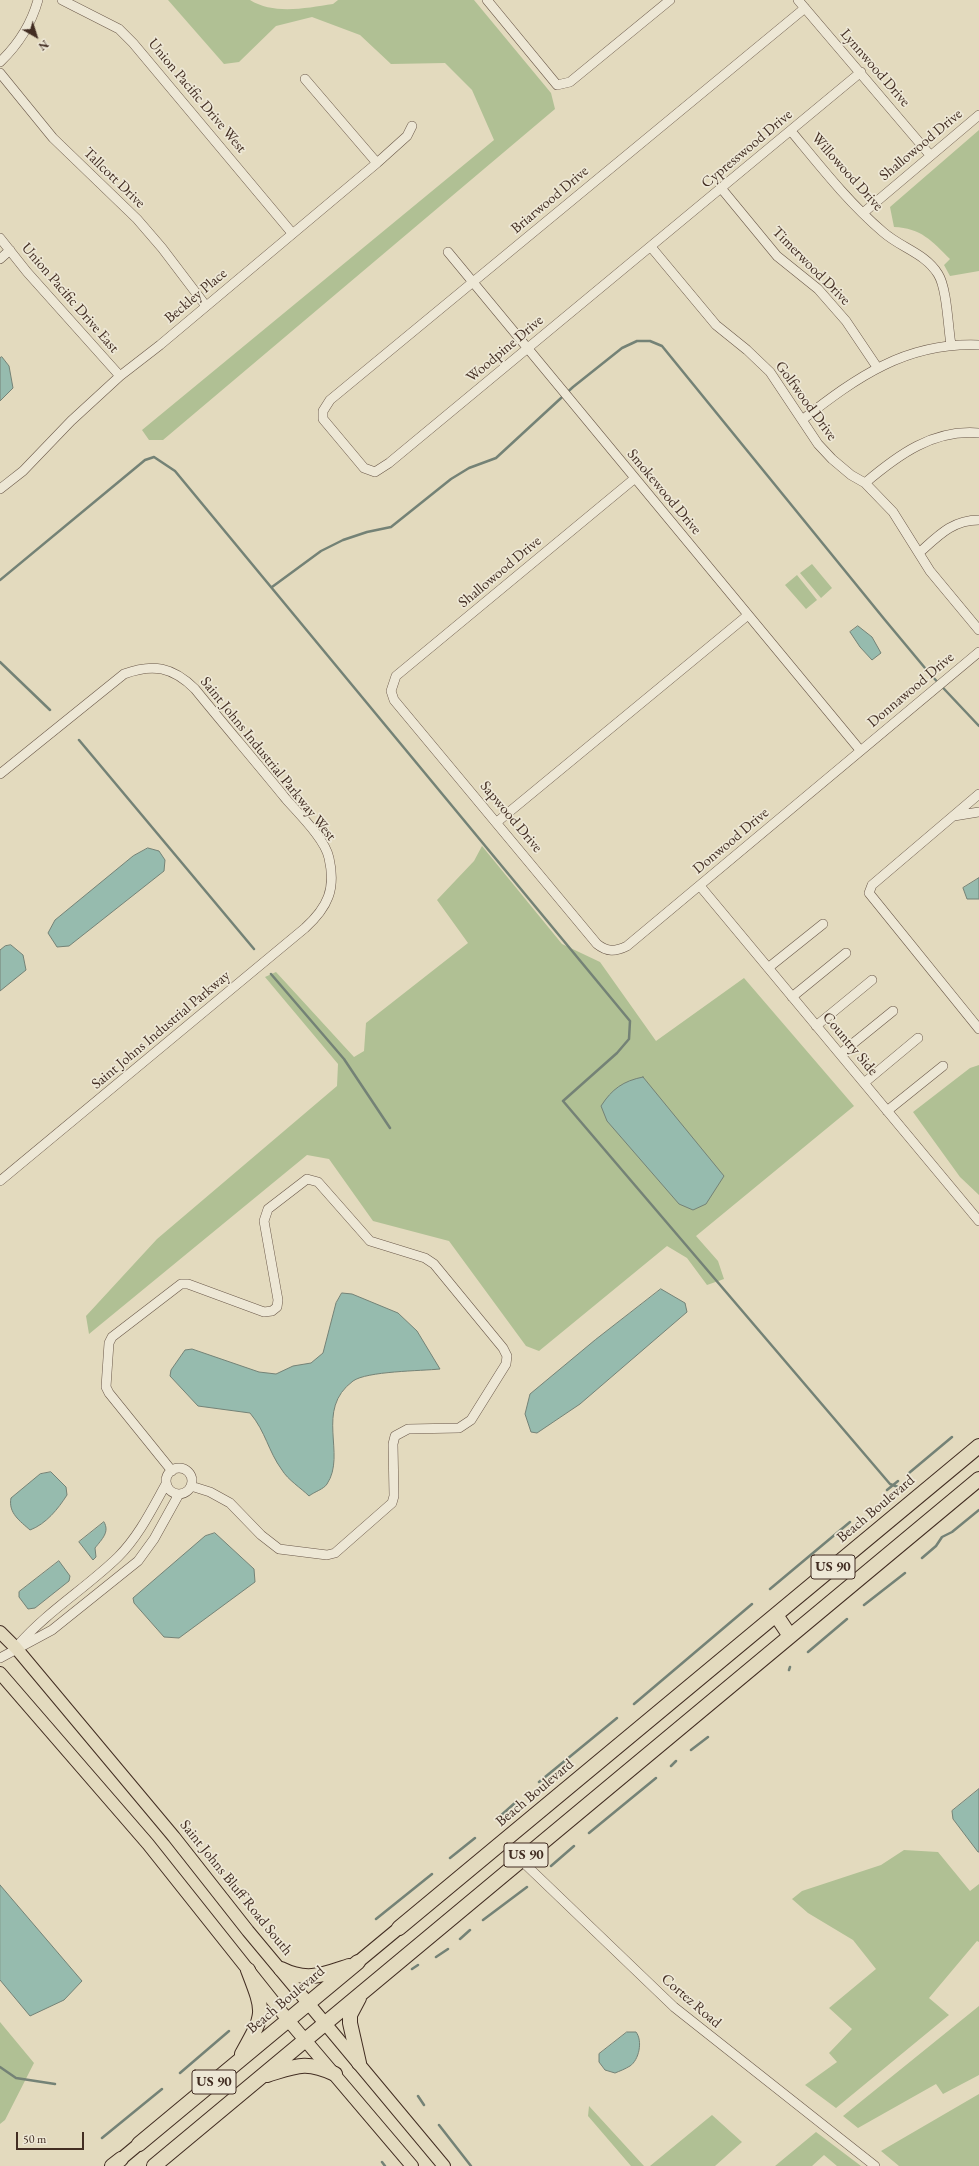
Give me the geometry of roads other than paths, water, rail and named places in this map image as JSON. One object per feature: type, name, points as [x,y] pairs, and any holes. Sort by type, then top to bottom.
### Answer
[{"type":"highway","name":"Beach Boulevard","points":[[399,1928],[979,1446]]},
{"type":"highway","name":"US 90","points":[[154,2166],[979,1479]]},
{"type":"highway","points":[[776,1615],[790,1636]]},
{"type":"highway","name":"Beach Boulevard","points":[[139,2144],[358,1962]]},
{"type":"highway","points":[[281,1969],[299,1976],[309,1977],[322,1975],[358,1962]]},
{"type":"highway","points":[[238,2061],[259,2024],[261,2013],[260,2000],[248,1970]]},
{"type":"highway","points":[[359,2063],[350,2023],[350,2015],[362,1992]]},
{"type":"highway","points":[[261,2076],[297,2066],[310,2065],[319,2066],[335,2074]]},
{"type":"main road","name":"Saint Johns Bluff Road South","points":[[0,1632],[16,1648],[174,1837],[248,1931],[326,2022],[444,2166]]},
{"type":"main road","points":[[0,1673],[148,1844],[288,2020],[412,2166]]},
{"type":"main road","name":"Beach Boulevard","points":[[358,1962],[399,1928]]},
{"type":"main road","name":"Beach Boulevard","points":[[117,2162],[139,2144]]},
{"type":"street","points":[[0,62],[13,50],[21,39],[34,16],[38,0]]},
{"type":"street","name":"Union Pacific Drive West","points":[[62,0],[119,29],[133,43],[292,233]]},
{"type":"street","points":[[487,0],[557,85],[570,82],[670,0]]},
{"type":"street","name":"Lynnwood Drive","points":[[798,0],[861,72],[930,155]]},
{"type":"street","name":"Briarwood Drive","points":[[375,472],[364,468],[323,419],[323,411],[330,400],[805,8]]},
{"type":"street","name":"Cypresswood Drive","points":[[651,246],[861,72]]},
{"type":"street","name":"Tallcott Drive","points":[[0,73],[53,138],[137,219],[162,248],[206,306]]},
{"type":"street","points":[[305,79],[376,163]]},
{"type":"street","name":"Shallowood Drive","points":[[864,213],[979,114]]},
{"type":"street","name":"Beckley Place","points":[[0,489],[23,471],[71,421],[120,376],[376,163],[407,136],[412,126]]},
{"type":"street","name":"Willowood Drive","points":[[791,131],[852,204],[864,213],[895,242],[923,256],[939,275],[943,286],[951,345]]},
{"type":"street","name":"Timerwood Drive","points":[[721,188],[777,256],[818,289],[846,321],[877,367]]},
{"type":"street","name":"Union Pacific Drive East","points":[[0,238],[120,376]]},
{"type":"street","name":"Woodpine Drive","points":[[375,472],[389,463],[651,246]]},
{"type":"street","name":"Golfwood Drive","points":[[651,246],[716,325],[747,350],[770,372],[818,444],[832,459],[851,475],[865,483],[893,512],[930,571],[979,630]]},
{"type":"street","points":[[0,259],[10,250]]},
{"type":"street","name":"Smokewood Drive","points":[[448,252],[634,479],[860,750]]},
{"type":"street","points":[[802,420],[848,385],[877,367],[910,355],[951,345],[979,346]]},
{"type":"street","points":[[865,483],[905,451],[927,441],[945,435],[979,433]]},
{"type":"street","name":"Shallowood Drive","points":[[391,691],[396,676],[634,479]]},
{"type":"street","points":[[919,553],[945,530],[957,523],[966,520],[979,520]]},
{"type":"street","points":[[497,822],[748,615]]},
{"type":"street","name":"Donnawood Drive","points":[[860,750],[979,652]]},
{"type":"street","name":"Saint Johns Industrial Parkway West","points":[[0,774],[124,674],[152,668],[175,673],[184,678],[195,689],[304,820],[323,846],[328,856],[331,872],[331,892]]},
{"type":"street","name":"Sapwood Drive","points":[[391,691],[394,700],[597,944],[604,949],[617,951]]},
{"type":"street","name":"Donwood Drive","points":[[617,951],[627,946],[700,886],[860,750]]},
{"type":"street","points":[[979,794],[872,885],[869,894],[979,1029]]},
{"type":"street","points":[[953,816],[979,812]]},
{"type":"street","name":"Country Side","points":[[700,886],[979,1221]]},
{"type":"street","name":"Saint Johns Industrial Parkway","points":[[0,1181],[305,928],[322,911],[331,892]]},
{"type":"street","points":[[768,968],[823,924]]},
{"type":"street","points":[[792,997],[846,953]]},
{"type":"street","points":[[816,1026],[872,980]]},
{"type":"street","points":[[840,1054],[893,1011]]},
{"type":"street","points":[[864,1083],[918,1038]]},
{"type":"street","points":[[887,1111],[943,1066]]},
{"type":"street","points":[[172,1471],[109,1393],[106,1386],[109,1343],[112,1336],[181,1284],[188,1284],[264,1312],[272,1311],[277,1307],[278,1300],[264,1221],[265,1214],[268,1209],[307,1178],[318,1182],[370,1241],[425,1258],[434,1264],[503,1348],[507,1356],[506,1364],[471,1420],[465,1426],[459,1428],[408,1429],[395,1436],[393,1444],[394,1496],[392,1503],[335,1553],[327,1555],[279,1550],[261,1535],[230,1503],[210,1492],[191,1486]]},
{"type":"street","points":[[16,1648],[35,1625],[118,1557],[138,1534],[166,1484],[167,1476],[172,1471],[180,1468],[187,1471],[192,1478],[191,1486],[186,1492],[179,1494],[171,1491],[166,1484]]},
{"type":"street","points":[[0,1658],[16,1648],[52,1630],[138,1562],[154,1539],[179,1494]]},
{"type":"street","name":"Cortez Road","points":[[502,1842],[674,2007],[875,2166]]},
{"type":"water","points":[[2,357],[9,366],[13,388],[0,401],[0,358]]},
{"type":"water","points":[[858,626],[872,637],[881,653],[872,660],[860,647],[850,632]]},
{"type":"water","points":[[148,848],[159,851],[165,860],[164,871],[69,946],[57,947],[48,933],[55,920],[133,856]]},
{"type":"water","points":[[979,878],[979,899],[967,899],[963,888]]},
{"type":"water","points":[[11,945],[23,955],[26,970],[0,991],[0,950],[5,946]]},
{"type":"water","points":[[643,1077],[724,1176],[706,1204],[693,1210],[679,1204],[607,1121],[601,1106],[614,1090],[624,1083]]},
{"type":"water","points":[[661,1289],[685,1303],[687,1312],[580,1404],[537,1433],[531,1432],[525,1414],[530,1394],[595,1340]]},
{"type":"water","points":[[342,1293],[352,1294],[398,1313],[417,1331],[440,1369],[382,1373],[370,1375],[353,1381],[342,1393],[335,1405],[333,1418],[334,1459],[332,1472],[326,1486],[309,1496],[291,1481],[277,1463],[260,1427],[250,1413],[198,1406],[170,1376],[171,1370],[185,1350],[192,1349],[259,1372],[276,1374],[293,1366],[311,1363],[323,1353],[336,1303]]},
{"type":"water","points":[[51,1472],[66,1487],[67,1495],[51,1516],[30,1530],[13,1512],[11,1508],[11,1498],[40,1474]]},
{"type":"water","points":[[104,1522],[106,1532],[95,1548],[96,1557],[93,1560],[79,1542]]},
{"type":"water","points":[[215,1533],[254,1569],[255,1582],[179,1638],[164,1637],[134,1603],[133,1598],[205,1536]]},
{"type":"water","points":[[59,1561],[70,1576],[69,1581],[35,1608],[28,1609],[19,1597],[19,1592]]},
{"type":"water","points":[[979,1789],[978,1852],[953,1819],[952,1811]]},
{"type":"water","points":[[0,1885],[82,1981],[64,2000],[30,2016],[0,1980]]},
{"type":"water","points":[[627,2032],[636,2032],[638,2036],[640,2045],[636,2059],[630,2066],[615,2073],[605,2070],[599,2062],[599,2054]]},
{"type":"waterway","points":[[272,587],[321,551],[343,540],[367,532],[391,527],[451,479],[469,468],[496,458],[573,387],[622,348],[637,341],[650,341],[662,346],[930,674],[979,726]]},
{"type":"waterway","points":[[0,580],[145,460],[154,457],[175,471],[630,1021],[629,1039],[617,1053],[563,1101],[890,1484],[898,1487]]},
{"type":"waterway","points":[[0,662],[50,710]]},
{"type":"waterway","points":[[79,740],[254,949]]},
{"type":"waterway","points":[[271,974],[344,1059],[390,1128]]},
{"type":"waterway","points":[[909,1473],[952,1437]]},
{"type":"waterway","points":[[887,1490],[898,1481]]},
{"type":"waterway","points":[[922,1558],[936,1546],[942,1537],[952,1532],[979,1510]]},
{"type":"waterway","points":[[770,1589],[850,1522]]},
{"type":"waterway","points":[[864,1605],[905,1573]]},
{"type":"waterway","points":[[634,1704],[752,1604]]},
{"type":"waterway","points":[[808,1652],[847,1619]]},
{"type":"waterway","points":[[539,1782],[617,1718]]},
{"type":"waterway","points":[[691,1750],[708,1737]]},
{"type":"waterway","points":[[671,1766],[676,1761]]},
{"type":"waterway","points":[[589,1833],[656,1778]]},
{"type":"waterway","points":[[498,1818],[516,1802]]},
{"type":"waterway","points":[[450,1858],[475,1838]]},
{"type":"waterway","points":[[551,1866],[574,1846]]},
{"type":"waterway","points":[[376,1919],[432,1874]]},
{"type":"waterway","points":[[483,1920],[527,1887]]},
{"type":"waterway","points":[[460,1939],[470,1930]]},
{"type":"waterway","points":[[436,1957],[448,1949]]},
{"type":"waterway","points":[[412,1969],[418,1965]]},
{"type":"waterway","points":[[180,2073],[229,2031]]},
{"type":"waterway","points":[[0,2067],[16,2078],[55,2084]]},
{"type":"waterway","points":[[102,2138],[162,2089]]},
{"type":"waterway","points":[[418,2096],[424,2105]]},
{"type":"waterway","points":[[439,2125],[471,2166]]},
{"type":"waterway","points":[[382,2162],[385,2166]]}]
